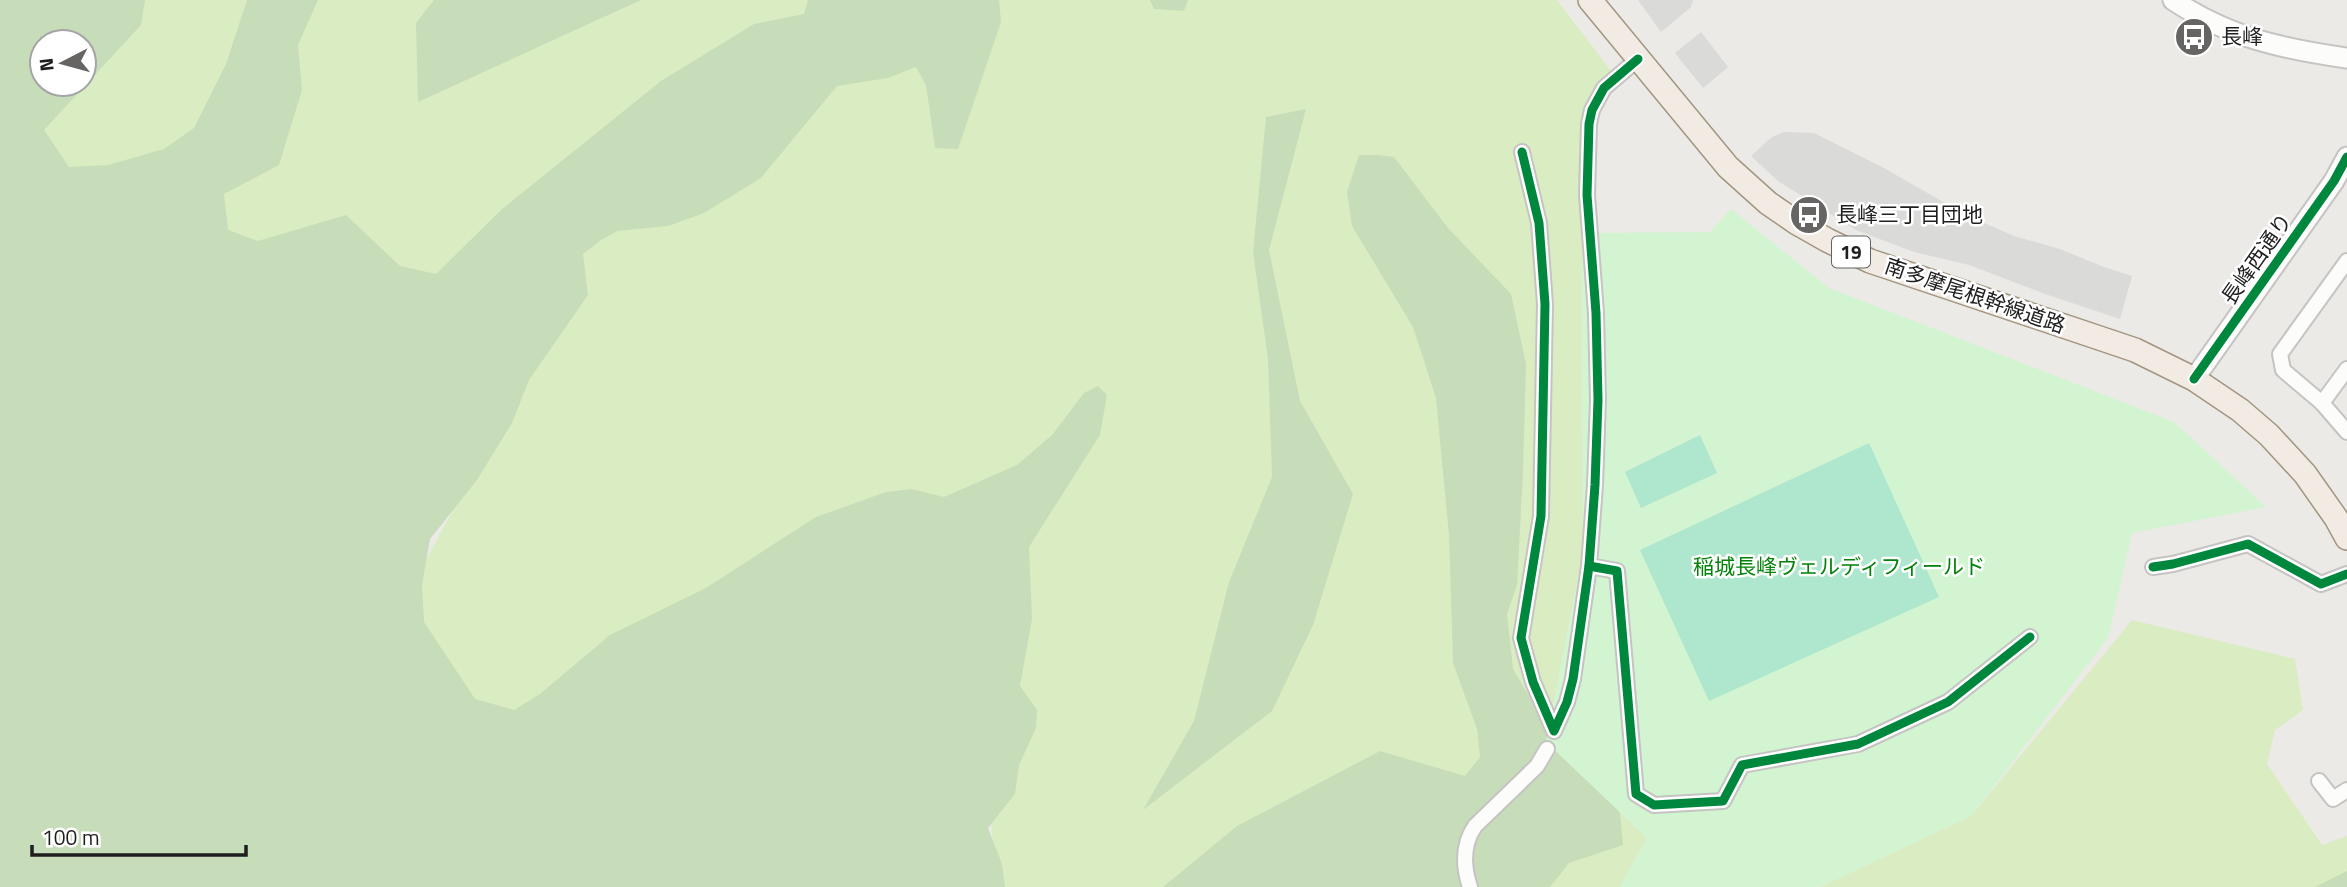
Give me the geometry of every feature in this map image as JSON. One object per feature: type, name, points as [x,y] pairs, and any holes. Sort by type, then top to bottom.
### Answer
[{"type":"main road","name":"南多摩尾根幹線道路","points":[[1590,0],[1727,167],[1768,203],[1797,223],[1870,261],[2134,350],[2194,379],[2269,435],[2305,474],[2347,537]]},
{"type":"street","points":[[2173,0],[2245,37],[2277,47],[2347,58]]},
{"type":"street","points":[[1522,152],[1539,223],[1545,304],[1541,516],[1521,638],[1533,682],[1554,732],[1567,702],[1573,679],[1589,566],[1595,485],[1598,400],[1596,313],[1587,195],[1589,124],[1592,110],[1604,88],[1638,59]]},
{"type":"street","name":"長峰西通り","points":[[2194,379],[2334,181],[2347,157]]},
{"type":"street","points":[[2347,261],[2280,354],[2283,370],[2322,403],[2347,432]]},
{"type":"street","points":[[2322,403],[2347,369]]},
{"type":"street","points":[[2153,567],[2248,544],[2321,584],[2347,573]]},
{"type":"street","points":[[1589,566],[1617,571],[1636,794],[1654,805],[1723,801],[1742,765],[1858,744],[1948,702],[2030,637]]},
{"type":"street","points":[[1470,887],[1465,870],[1468,835],[1537,766],[1547,749]]},
{"type":"street","points":[[2319,781],[2333,799],[2347,790]]},
{"type":"shaded area","points":[[1638,0],[1693,0],[1691,7],[1661,32]]},
{"type":"shaded area","points":[[1701,32],[1728,67],[1703,88],[1675,53]]},
{"type":"shaded area","points":[[1784,132],[1814,133],[1884,168],[1966,215],[2014,236],[2060,249],[2132,276],[2120,319],[1969,265],[1914,252],[1856,230],[1778,181],[1751,156],[1772,137]]},
{"type":"green space","points":[[0,0],[1557,0],[1612,72],[1596,86],[1589,99],[1581,136],[1579,179],[1582,233],[1583,552],[1546,742],[1647,838],[1620,887],[996,887],[991,824],[1027,547],[515,726],[373,660],[515,393],[0,178]]},
{"type":"green space","points":[[0,0],[145,0],[141,25],[98,72],[98,28],[28,28],[28,98],[74,98],[44,130],[69,167],[108,165],[164,149],[194,128],[226,64],[247,0],[318,0],[298,45],[302,90],[279,165],[224,194],[228,230],[258,241],[346,215],[400,266],[436,274],[501,210],[661,81],[754,24],[804,14],[808,0],[999,0],[1001,22],[958,149],[935,148],[926,85],[916,67],[888,78],[837,86],[761,178],[704,213],[668,226],[617,231],[583,254],[588,295],[529,380],[512,423],[477,480],[430,539],[422,585],[424,622],[475,699],[514,710],[540,694],[610,635],[706,588],[816,517],[886,492],[911,489],[944,497],[1017,465],[1052,435],[1084,393],[1098,386],[1107,395],[1100,435],[1029,547],[1032,619],[1020,686],[1037,710],[1036,728],[1019,765],[1015,794],[988,828],[1002,864],[1005,887],[0,887]]},
{"type":"green space","points":[[434,0],[641,0],[418,102],[416,23]]},
{"type":"green space","points":[[1150,0],[1188,0],[1184,11],[1154,9]]},
{"type":"green space","points":[[1306,109],[1269,250],[1300,401],[1353,494],[1313,625],[1272,711],[1143,810],[1194,721],[1229,582],[1272,477],[1268,359],[1253,252],[1266,117]]},
{"type":"green space","points":[[1359,155],[1394,157],[1448,228],[1511,294],[1526,364],[1517,585],[1507,614],[1513,669],[1532,701],[1597,721],[1613,740],[1623,845],[1569,863],[1550,887],[1163,887],[1237,826],[1380,751],[1465,776],[1480,757],[1477,729],[1453,663],[1449,535],[1436,398],[1413,327],[1352,226],[1347,192]]},
{"type":"green space","name":"稲城長峰ヴェルディフィールド","points":[[1731,209],[1829,288],[2174,422],[2266,507],[2132,533],[2108,638],[1971,816],[1820,887],[1620,887],[1647,838],[1546,742],[1583,552],[1582,233],[1710,232]]},
{"type":"green space","points":[[1700,435],[1717,473],[1641,508],[1625,472]]},
{"type":"green space","points":[[1869,443],[1939,597],[1709,701],[1640,550]]},
{"type":"green space","points":[[2132,620],[2295,659],[2303,710],[2275,730],[2267,764],[2322,845],[2347,836],[2347,887],[1820,887],[1971,816]]},
{"type":"green space","points":[[2347,871],[2347,887],[2315,887]]},
{"type":"cycle path","points":[[1522,152],[1539,223],[1545,304],[1541,516],[1521,638],[1533,682],[1554,731],[1567,702],[1573,679],[1589,566],[1595,485],[1598,400],[1596,313],[1587,195],[1589,124],[1592,110],[1604,88],[1638,59]]},
{"type":"cycle path","points":[[2194,379],[2334,181],[2347,157]]},
{"type":"cycle path","points":[[2153,567],[2248,544],[2321,584],[2347,574]]},
{"type":"cycle path","points":[[1589,566],[1617,571],[1636,794],[1654,805],[1723,801],[1742,765],[1858,744],[1948,702],[2030,637]]},
{"type":"place","name":"長峰","points":[[2194,37]]},
{"type":"place","name":"長峰三丁目団地","points":[[1809,215]]}]
